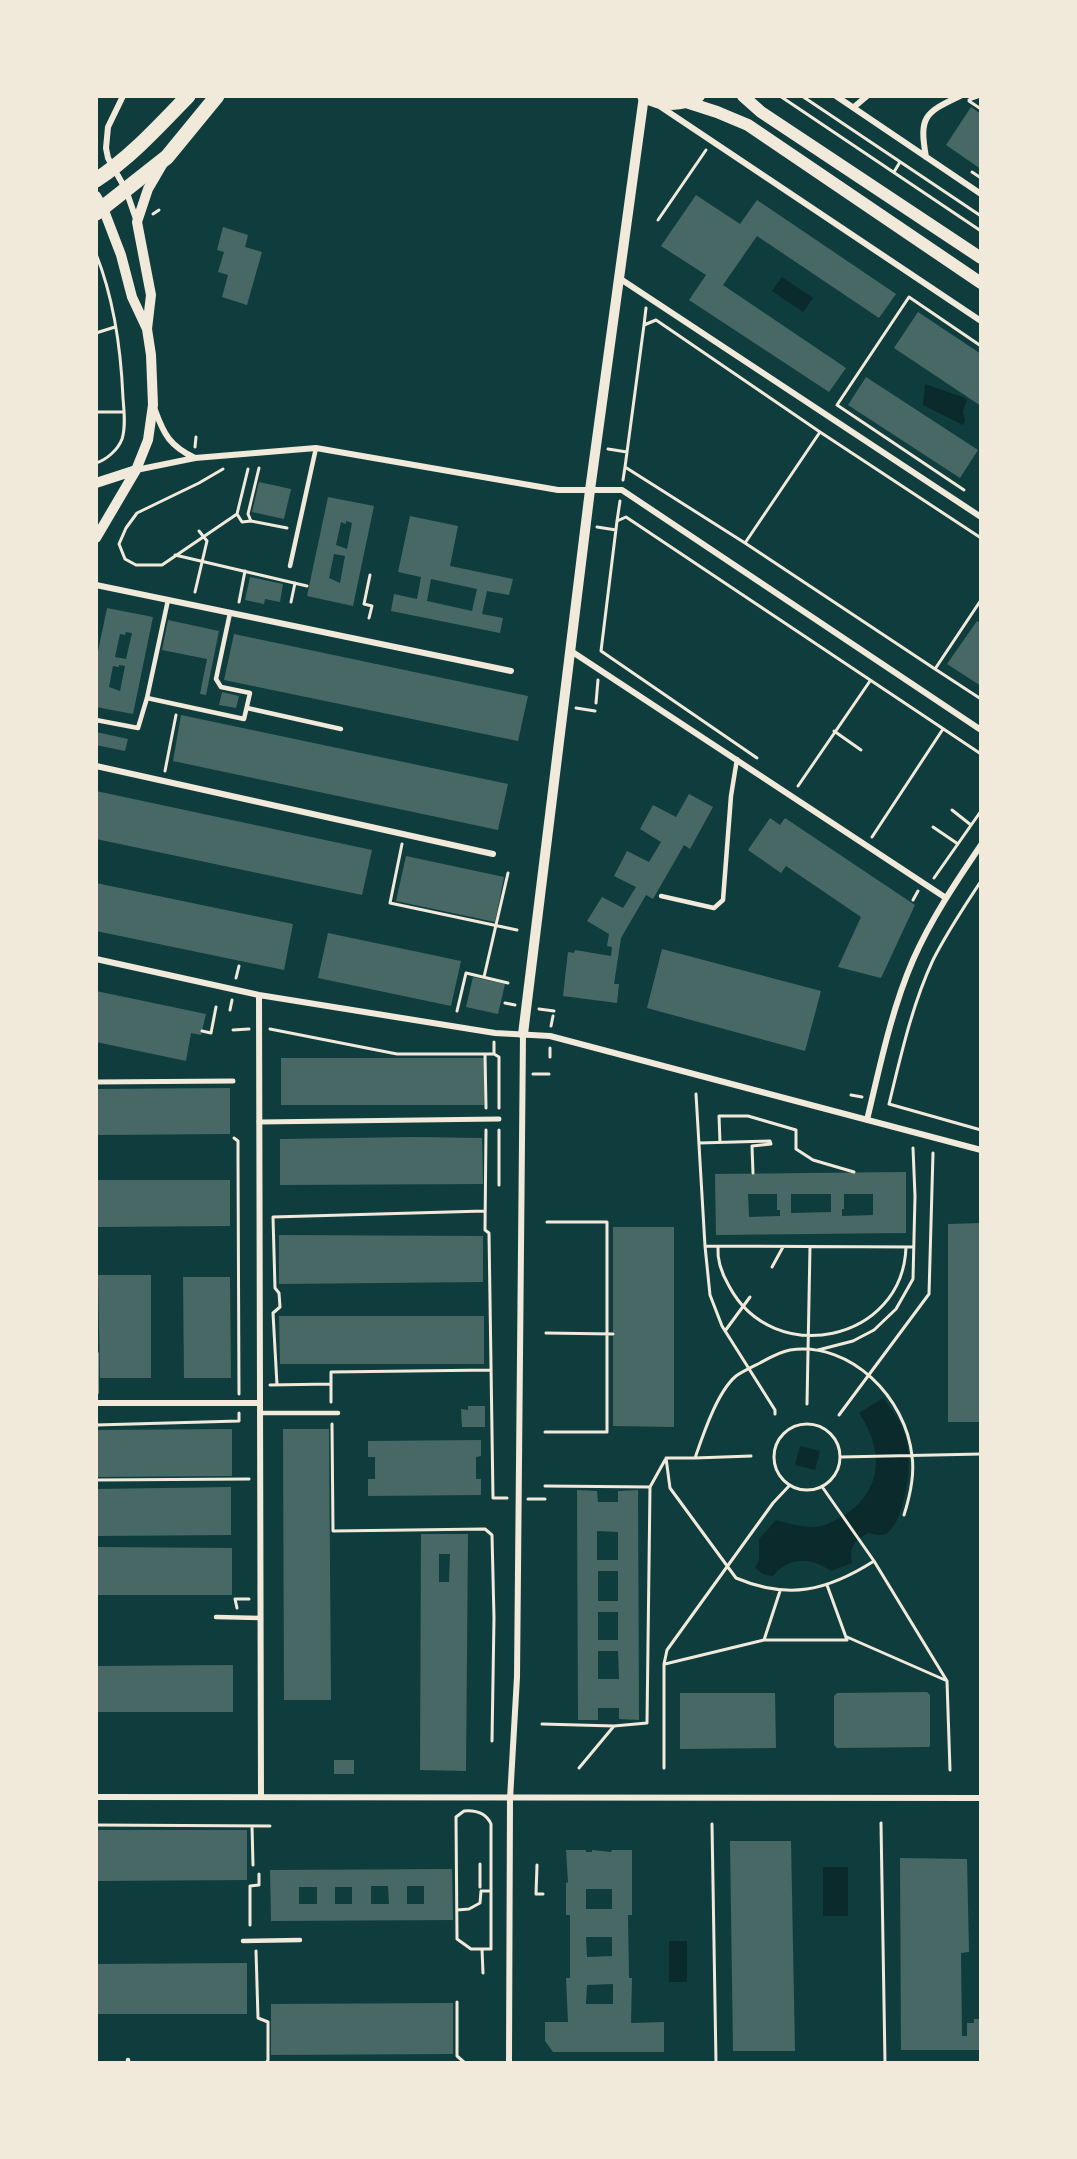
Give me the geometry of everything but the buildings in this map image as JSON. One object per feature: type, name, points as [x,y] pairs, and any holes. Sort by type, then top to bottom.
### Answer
[{"type":"main road","points":[[96,180],[114,168],[188,96]]},
{"type":"main road","points":[[98,206],[126,190],[167,157],[217,96]]},
{"type":"main road","points":[[646,98],[669,104],[686,102],[699,96]]},
{"type":"main road","points":[[743,96],[761,112],[981,258]]},
{"type":"main road","points":[[686,102],[717,112],[748,126],[981,283]]},
{"type":"street","points":[[96,538],[136,470],[148,440],[153,405],[151,355],[147,329],[151,295],[137,222],[126,190],[106,148],[108,127],[123,96]]},
{"type":"street","points":[[836,96],[981,194]]},
{"type":"street","points":[[854,107],[867,96]]},
{"type":"street","points":[[508,2063],[510,1799],[517,1677],[523,1034],[526,994],[591,490],[646,98],[981,321]]},
{"type":"street","points":[[926,157],[923,139],[925,118],[933,111],[960,99]]},
{"type":"street","points":[[137,222],[148,189],[167,157]]},
{"type":"street","points":[[98,206],[122,255],[132,297],[147,329]]},
{"type":"street","points":[[619,278],[981,517]]},
{"type":"street","points":[[153,405],[162,432],[181,451],[195,458]]},
{"type":"street","points":[[96,483],[136,470],[195,458],[316,448],[558,490],[622,490],[981,730]]},
{"type":"street","points":[[96,585],[511,670]]},
{"type":"street","points":[[571,651],[946,898]]},
{"type":"street","points":[[96,766],[493,854]]},
{"type":"street","points":[[867,1120],[882,1059],[913,960],[946,898],[981,845]]},
{"type":"street","points":[[96,959],[259,995],[495,1033],[550,1036],[981,1150]]},
{"type":"street","points":[[259,995],[261,1797]]},
{"type":"street","points":[[96,1082],[233,1081]]},
{"type":"street","points":[[259,1122],[499,1119]]},
{"type":"street","points":[[96,1403],[260,1403]]},
{"type":"street","points":[[96,1797],[981,1798]]},
{"type":"lane","points":[[290,566],[316,448]]},
{"type":"lane","points":[[96,720],[138,728],[147,698],[168,600]]},
{"type":"lane","points":[[147,698],[244,719],[250,693],[221,687],[216,680],[230,613]]},
{"type":"lane","points":[[247,708],[341,729]]},
{"type":"lane","points":[[661,896],[714,908],[723,900],[731,796],[737,759]]},
{"type":"lane","points":[[260,1413],[335,1413]]},
{"type":"lane","points":[[216,1617],[260,1618]]},
{"type":"lane","points":[[243,1941],[300,1941]]},
{"type":"path","points":[[780,96],[981,231]]},
{"type":"path","points":[[802,96],[981,216]]},
{"type":"path","points":[[960,99],[968,100],[980,96]]},
{"type":"path","points":[[968,100],[981,109]]},
{"type":"path","points":[[658,220],[712,140]]},
{"type":"path","points":[[894,172],[900,162]]},
{"type":"path","points":[[96,254],[106,279],[115,327],[122,370],[124,412],[122,440],[111,455],[96,463]]},
{"type":"path","points":[[971,495],[837,405],[909,297],[981,346]]},
{"type":"path","points":[[981,538],[656,320],[644,326],[625,466],[981,699]]},
{"type":"path","points":[[96,333],[115,327]]},
{"type":"path","points":[[96,412],[124,412]]},
{"type":"path","points":[[745,543],[820,432]]},
{"type":"path","points":[[251,521],[248,514],[259,468]]},
{"type":"path","points":[[223,469],[137,513],[126,528],[119,544],[125,559],[136,565],[162,565],[237,514],[248,469]]},
{"type":"path","points":[[237,514],[242,522],[251,521],[297,530]]},
{"type":"path","points":[[759,759],[601,651],[617,521],[626,517],[981,754]]},
{"type":"path","points":[[195,592],[207,541],[199,531]]},
{"type":"path","points":[[175,555],[307,586]]},
{"type":"path","points":[[239,602],[245,571]]},
{"type":"path","points":[[369,618],[372,606],[364,604],[370,575]]},
{"type":"path","points":[[291,602],[295,583]]},
{"type":"path","points":[[935,669],[981,600]]},
{"type":"path","points":[[807,792],[798,786],[870,681]]},
{"type":"path","points":[[163,781],[178,705]]},
{"type":"path","points":[[881,843],[872,837],[943,729]]},
{"type":"path","points":[[834,731],[861,750]]},
{"type":"path","points":[[952,810],[972,825]]},
{"type":"path","points":[[929,875],[935,878],[981,811]]},
{"type":"path","points":[[933,827],[958,844]]},
{"type":"path","points":[[393,842],[403,844],[390,903],[517,930]]},
{"type":"path","points":[[484,977],[508,873]]},
{"type":"path","points":[[981,881],[944,939],[921,989],[904,1043],[890,1104],[981,1130]]},
{"type":"path","points":[[457,1011],[466,973],[508,983]]},
{"type":"path","points":[[202,1030],[211,1033],[216,1007]]},
{"type":"path","points":[[273,1029],[397,1054],[494,1053]]},
{"type":"path","points":[[485,1054],[484,1211],[485,1230],[489,1233],[493,1498]]},
{"type":"path","points":[[696,1094],[710,1296],[724,1331],[775,1410],[775,1414]]},
{"type":"path","points":[[720,1142],[719,1116],[748,1116],[796,1130],[796,1149],[813,1160],[854,1172]]},
{"type":"path","points":[[97,1353],[96,1425],[239,1421],[238,1141],[234,1138]]},
{"type":"path","points":[[699,1143],[770,1141],[771,1144],[752,1146],[753,1173]]},
{"type":"path","points":[[695,1458],[714,1410],[735,1377],[788,1350],[825,1348],[853,1341],[874,1330],[896,1309],[913,1279],[913,1148]]},
{"type":"path","points":[[839,1415],[929,1294],[933,1153]]},
{"type":"path","points":[[277,1384],[273,1313],[280,1307],[279,1293],[275,1288],[273,1217],[484,1211]]},
{"type":"path","points":[[545,1432],[607,1432],[607,1222],[548,1222]]},
{"type":"path","points":[[705,1246],[914,1247]]},
{"type":"path","points":[[718,1246],[720,1265],[726,1282],[739,1302],[768,1325],[793,1334],[808,1336],[829,1335],[848,1329],[878,1310],[894,1290],[901,1275],[905,1263],[906,1247]]},
{"type":"path","points":[[772,1267],[783,1247]]},
{"type":"path","points":[[807,1404],[810,1247]]},
{"type":"path","points":[[607,1278],[613,1277]]},
{"type":"path","points":[[724,1331],[750,1297]]},
{"type":"path","points":[[546,1333],[613,1334]]},
{"type":"path","points":[[808,1349],[841,1358],[868,1375],[880,1386],[899,1413],[909,1438],[913,1457],[910,1495],[904,1515]]},
{"type":"path","points":[[491,1370],[331,1372],[331,1384],[335,1413],[333,1531],[485,1529],[492,1535],[494,1627],[492,1741]]},
{"type":"path","points":[[239,1385],[331,1384]]},
{"type":"path","points":[[607,1389],[613,1389]]},
{"type":"path","points":[[803,1424],[826,1429],[835,1437],[841,1457],[838,1471],[832,1481],[823,1488],[812,1491],[789,1486],[780,1478],[773,1456],[776,1444],[783,1434],[792,1427],[803,1424]]},
{"type":"path","points":[[841,1457],[981,1454]]},
{"type":"path","points":[[666,1458],[751,1456]]},
{"type":"path","points":[[542,1724],[646,1723],[650,1487],[666,1458]]},
{"type":"path","points":[[666,1458],[670,1488],[736,1578],[780,1591],[812,1589],[842,1579],[874,1561]]},
{"type":"path","points":[[96,1480],[260,1479]]},
{"type":"path","points":[[545,1485],[650,1487]]},
{"type":"path","points":[[664,1768],[664,1664],[667,1650],[773,1503],[789,1486]]},
{"type":"path","points":[[823,1488],[874,1561],[947,1681],[950,1770]]},
{"type":"path","points":[[664,1664],[764,1640],[847,1640],[827,1585]]},
{"type":"path","points":[[764,1640],[780,1591]]},
{"type":"path","points":[[235,1599],[237,1610]]},
{"type":"path","points":[[846,1636],[947,1681]]},
{"type":"path","points":[[579,1768],[614,1725]]},
{"type":"path","points":[[478,1812],[490,1821],[491,1891],[491,1948],[471,1949],[457,1939],[456,1817],[460,1813],[478,1812]]},
{"type":"path","points":[[881,1823],[885,2063]]},
{"type":"path","points":[[712,1824],[716,2063]]},
{"type":"path","points":[[96,1825],[270,1826]]},
{"type":"path","points":[[252,1826],[253,1865]]},
{"type":"path","points":[[480,1864],[480,1887]]},
{"type":"path","points":[[537,1865],[536,1894],[543,1894]]},
{"type":"path","points":[[250,1925],[250,1886],[259,1886],[259,1874]]},
{"type":"path","points":[[457,1910],[472,1908],[480,1903],[481,1891],[491,1891]]},
{"type":"path","points":[[255,1941],[258,2018],[268,2022],[268,2060],[266,2063]]},
{"type":"path","points":[[482,1949],[483,1973]]},
{"type":"path","points":[[457,2002],[457,2056],[465,2063]]},
{"type":"water","points":[[782,277],[813,298],[803,312],[772,291]]},
{"type":"water","points":[[925,384],[967,400],[963,411],[965,422],[963,425],[923,405]]},
{"type":"water","points":[[883,1398],[892,1409],[905,1434],[909,1457],[905,1494],[893,1526],[885,1534],[868,1533],[859,1539],[852,1548],[852,1563],[831,1571],[816,1563],[801,1561],[786,1565],[773,1576],[763,1574],[755,1568],[759,1560],[759,1539],[776,1520],[806,1526],[824,1525],[846,1514],[867,1492],[876,1467],[875,1454],[867,1427],[859,1413]]},
{"type":"water","points":[[800,1446],[820,1451],[815,1470],[795,1465]]},
{"type":"water","points":[[823,1867],[848,1867],[848,1916],[823,1916]]},
{"type":"water","points":[[669,1941],[687,1941],[687,1982],[669,1982]]}]
